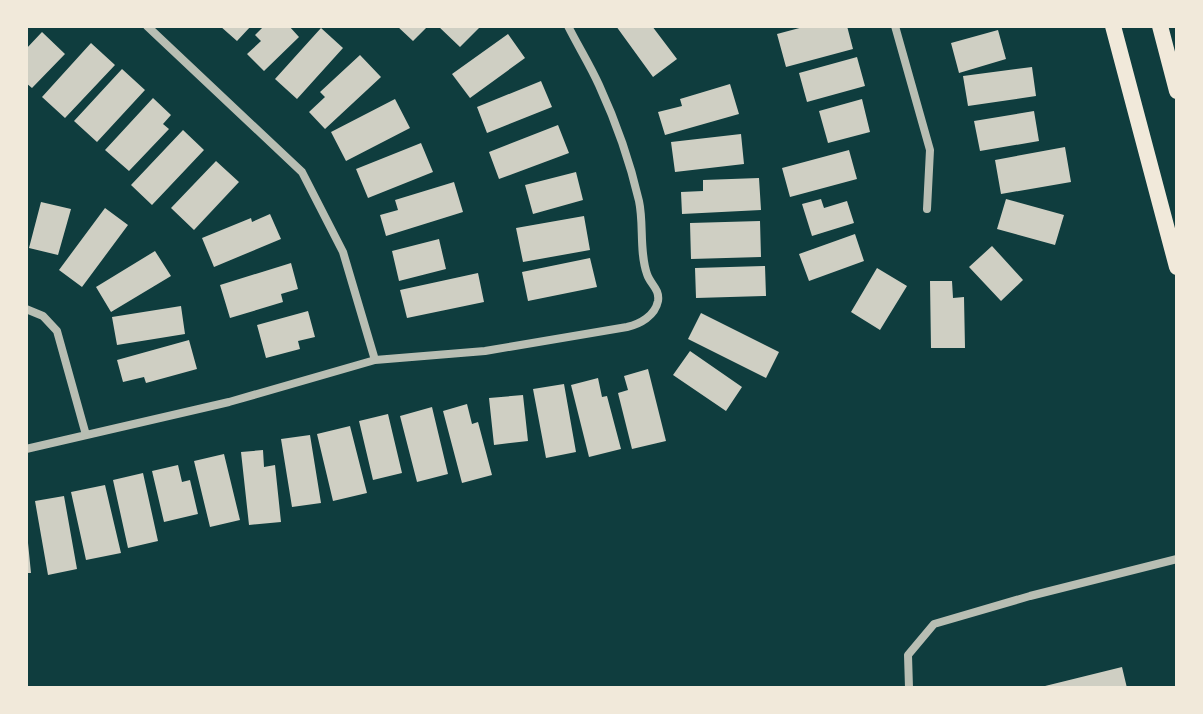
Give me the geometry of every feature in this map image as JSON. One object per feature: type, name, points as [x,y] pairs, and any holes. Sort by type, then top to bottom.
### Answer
[{"type":"main road","points":[[1113,26],[1177,267]]},
{"type":"main road","points":[[1160,26],[1177,91]]},
{"type":"street","points":[[147,26],[302,172],[343,252],[375,360]]},
{"type":"street","points":[[26,449],[229,402],[375,360],[485,351],[638,325],[653,311],[658,301],[656,288],[647,276],[640,206],[630,165],[600,86],[568,26]]},
{"type":"street","points":[[895,26],[930,150],[927,209]]},
{"type":"street","points":[[26,309],[43,316],[57,331],[86,435]]},
{"type":"street","points":[[909,688],[908,655],[934,624],[1177,559]]},
{"type":"building","points":[[220,26],[251,26],[237,41]]},
{"type":"building","points":[[264,26],[289,26],[299,37],[264,71],[247,54],[261,41],[255,35]]},
{"type":"building","points":[[397,26],[428,26],[413,41]]},
{"type":"building","points":[[438,26],[481,26],[460,47]]},
{"type":"building","points":[[616,26],[652,26],[677,59],[653,77]]},
{"type":"building","points":[[807,26],[847,26],[853,49],[786,67],[777,34]]},
{"type":"building","points":[[321,28],[343,48],[297,99],[275,79]]},
{"type":"building","points":[[998,30],[1006,59],[959,73],[951,43]]},
{"type":"building","points":[[42,32],[65,54],[32,88],[26,83],[26,49]]},
{"type":"building","points":[[508,34],[525,58],[470,98],[452,74]]},
{"type":"building","points":[[91,43],[115,65],[65,118],[42,97]]},
{"type":"building","points":[[360,55],[381,77],[325,129],[309,112],[325,97],[320,92]]},
{"type":"building","points":[[857,57],[865,86],[807,102],[799,73]]},
{"type":"building","points":[[1032,67],[1036,96],[968,106],[963,76]]},
{"type":"building","points":[[122,69],[145,90],[97,142],[74,121]]},
{"type":"building","points":[[541,81],[552,107],[487,133],[477,107]]},
{"type":"building","points":[[730,84],[739,114],[665,135],[658,112],[682,106],[680,99]]},
{"type":"building","points":[[153,98],[171,115],[163,124],[169,129],[129,171],[105,150]]},
{"type":"building","points":[[395,99],[410,128],[346,161],[331,132]]},
{"type":"building","points":[[862,99],[870,132],[828,143],[819,111]]},
{"type":"building","points":[[1034,111],[1039,141],[980,151],[974,121]]},
{"type":"building","points":[[558,125],[569,153],[499,179],[489,152]]},
{"type":"building","points":[[183,130],[204,150],[152,205],[131,185]]},
{"type":"building","points":[[741,134],[744,164],[675,172],[671,142]]},
{"type":"building","points":[[421,143],[433,172],[368,198],[356,169]]},
{"type":"building","points":[[1065,147],[1071,182],[1001,194],[995,160]]},
{"type":"building","points":[[849,150],[857,179],[790,197],[782,168]]},
{"type":"building","points":[[216,161],[239,182],[194,230],[171,208]]},
{"type":"building","points":[[576,172],[583,200],[533,214],[525,185]]},
{"type":"building","points":[[759,178],[761,210],[682,214],[681,192],[703,191],[703,180]]},
{"type":"building","points":[[454,182],[463,212],[386,236],[380,215],[398,210],[395,200]]},
{"type":"building","points":[[821,199],[824,208],[847,201],[854,223],[812,236],[802,204]]},
{"type":"building","points":[[1006,199],[1064,215],[1055,245],[997,229]]},
{"type":"building","points":[[41,202],[71,209],[58,255],[29,248]]},
{"type":"building","points":[[105,208],[128,225],[82,287],[59,270]]},
{"type":"building","points":[[270,214],[281,239],[214,267],[202,238],[251,218],[252,222]]},
{"type":"building","points":[[584,216],[590,250],[523,262],[516,228]]},
{"type":"building","points":[[760,221],[761,257],[691,259],[690,223]]},
{"type":"building","points":[[855,234],[864,261],[809,281],[799,254]]},
{"type":"building","points":[[439,239],[446,269],[399,281],[392,251]]},
{"type":"building","points":[[992,246],[1023,280],[1001,301],[969,267]]},
{"type":"building","points":[[155,251],[171,276],[111,312],[96,287]]},
{"type":"building","points":[[590,258],[597,287],[528,301],[522,272]]},
{"type":"building","points":[[291,263],[298,289],[281,294],[283,302],[230,318],[220,285]]},
{"type":"building","points":[[765,266],[766,296],[696,298],[695,268]]},
{"type":"building","points":[[877,268],[907,286],[880,330],[851,312]]},
{"type":"building","points":[[478,273],[484,302],[407,318],[400,290]]},
{"type":"building","points":[[930,281],[952,281],[953,298],[964,297],[965,348],[931,348]]},
{"type":"building","points":[[181,306],[185,334],[117,345],[112,317]]},
{"type":"building","points":[[308,311],[315,337],[298,341],[300,349],[266,358],[257,325]]},
{"type":"building","points":[[701,313],[779,352],[766,378],[688,339]]},
{"type":"building","points":[[189,340],[197,369],[146,383],[144,377],[123,382],[117,360]]},
{"type":"building","points":[[690,351],[742,387],[726,411],[673,375]]},
{"type":"building","points":[[648,369],[666,441],[632,449],[618,393],[628,390],[624,376]]},
{"type":"building","points":[[598,378],[602,397],[607,396],[621,449],[589,457],[571,385]]},
{"type":"building","points":[[564,384],[576,452],[546,458],[533,389]]},
{"type":"building","points":[[523,395],[528,441],[494,445],[489,398]]},
{"type":"building","points":[[467,404],[472,424],[478,422],[492,475],[462,483],[443,411]]},
{"type":"building","points":[[432,407],[448,474],[417,482],[400,416]]},
{"type":"building","points":[[388,414],[402,473],[373,480],[359,421]]},
{"type":"building","points":[[350,426],[367,493],[333,501],[317,434]]},
{"type":"building","points":[[310,435],[321,503],[292,507],[281,439]]},
{"type":"building","points":[[263,450],[264,467],[275,465],[281,522],[249,525],[241,452]]},
{"type":"building","points":[[224,454],[240,520],[210,527],[194,461]]},
{"type":"building","points":[[178,465],[182,482],[190,480],[198,514],[164,522],[152,471]]},
{"type":"building","points":[[143,473],[158,541],[128,548],[113,480]]},
{"type":"building","points":[[105,485],[121,553],[86,560],[71,492]]},
{"type":"building","points":[[64,496],[77,569],[48,575],[35,501]]},
{"type":"building","points":[[28,543],[31,573],[26,573]]},
{"type":"building","points":[[1122,667],[1127,688],[1041,688],[1041,687]]}]
